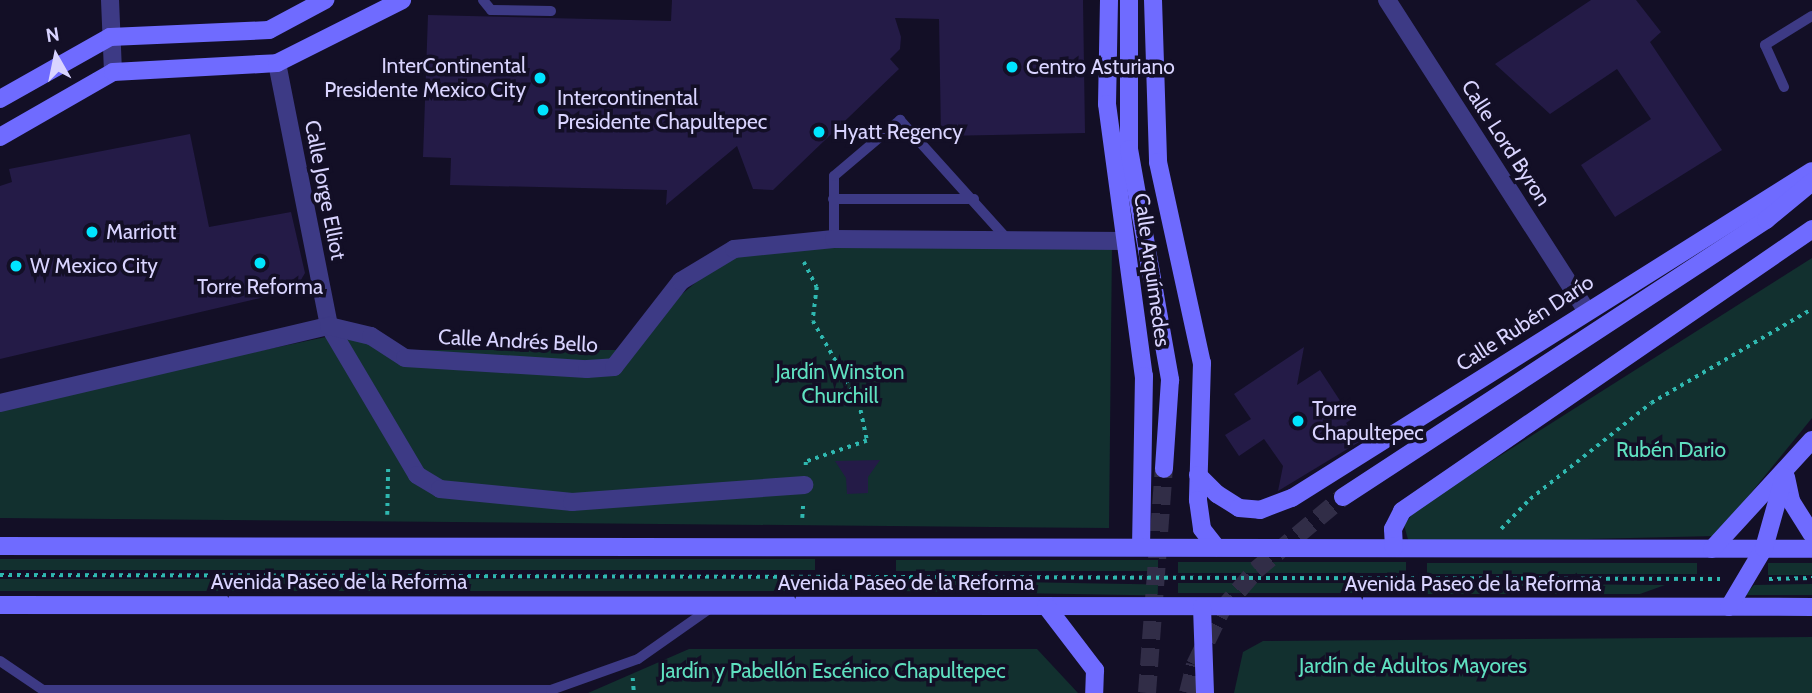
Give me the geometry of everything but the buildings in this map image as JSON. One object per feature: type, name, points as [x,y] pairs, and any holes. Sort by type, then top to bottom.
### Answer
[{"type":"main road","points":[[0,99],[110,37],[269,30],[325,0]]},
{"type":"main road","points":[[0,137],[113,72],[277,63],[401,0]]},
{"type":"main road","name":"Calle Arquímedes","points":[[1109,0],[1107,104],[1144,376],[1141,547]]},
{"type":"main road","name":"Calle Arquímedes","points":[[1129,0],[1129,149],[1170,380],[1164,470]]},
{"type":"main road","name":"Calle Arquímedes","points":[[1153,0],[1158,163],[1202,363],[1198,475],[1202,529],[1216,547]]},
{"type":"main road","name":"Calle Rubén Darío","points":[[1198,475],[1239,508],[1261,510],[1330,476],[1586,310],[1812,171]]},
{"type":"main road","points":[[1343,497],[1766,220],[1812,182]]},
{"type":"main road","points":[[1394,548],[1393,529],[1402,511],[1812,229]]},
{"type":"main road","points":[[1713,549],[1785,473],[1812,440]]},
{"type":"main road","points":[[1785,473],[1791,501],[1812,534]]},
{"type":"main road","points":[[1728,607],[1764,548],[1785,473]]},
{"type":"main road","name":"Avenida Paseo de la Reforma","points":[[0,546],[1812,549]]},
{"type":"main road","name":"Avenida Paseo de la Reforma","points":[[0,605],[1812,607]]},
{"type":"main road","points":[[1046,606],[1095,670],[1094,693]]},
{"type":"main road","points":[[1202,607],[1205,693]]},
{"type":"street","points":[[110,0],[113,72]]},
{"type":"street","name":"Calle Lord Byron","points":[[1387,0],[1586,310]]},
{"type":"street","name":"Calle Jorge Elliot","points":[[277,63],[329,326],[417,475],[440,489],[572,502],[804,485]]},
{"type":"street","name":"Calle Andrés Bello","points":[[0,403],[329,326],[371,336],[405,358],[587,369],[614,367],[681,281],[734,248],[834,239],[1125,241]]},
{"type":"lane","points":[[484,0],[491,10],[551,11]]},
{"type":"lane","points":[[1784,87],[1765,45],[1812,16]]},
{"type":"lane","points":[[834,239],[834,176],[900,120],[1010,242]]},
{"type":"lane","points":[[833,199],[974,199]]},
{"type":"lane","points":[[0,661],[41,691],[551,691],[638,659],[715,605]]},
{"type":"path","points":[[793,242],[817,287],[813,321],[859,402],[867,441],[806,462],[802,518]]},
{"type":"path","points":[[1491,549],[1503,525],[1530,499],[1651,404],[1812,309]]},
{"type":"path","points":[[386,456],[387,515]]},
{"type":"path","points":[[856,568],[856,583]]},
{"type":"path","points":[[1168,570],[1168,586]]},
{"type":"path","points":[[1416,571],[1416,586]]},
{"type":"path","points":[[1693,579],[1698,571]]},
{"type":"path","points":[[0,575],[1725,579]]},
{"type":"path","points":[[1758,579],[1812,578]]},
{"type":"path","points":[[633,672],[634,693]]},
{"type":"green space","name":"Jardín Winston Churchill","points":[[799,243],[1112,245],[1109,528],[0,518],[0,405],[369,328],[408,350],[616,350],[734,250]]},
{"type":"green space","name":"Rubén Dario","points":[[1812,258],[1812,418],[1716,536],[1409,543],[1404,525],[1416,509]]},
{"type":"green space","points":[[0,559],[815,559],[815,570],[0,570]]},
{"type":"green space","points":[[896,560],[1158,560],[1158,571],[896,571]]},
{"type":"green space","points":[[1178,562],[1406,562],[1406,573],[1178,573]]},
{"type":"green space","points":[[1427,563],[1697,563],[1697,574],[1427,574]]},
{"type":"green space","points":[[1768,563],[1812,563],[1812,575],[1768,575]]},
{"type":"green space","points":[[0,579],[815,579],[815,591],[0,591]]},
{"type":"green space","points":[[897,580],[1158,585],[1158,596],[897,591]]},
{"type":"green space","points":[[1178,583],[1406,583],[1406,593],[1178,593]]},
{"type":"green space","points":[[1427,583],[1665,585],[1640,594],[1427,594]]},
{"type":"green space","points":[[1812,584],[1812,595],[1745,595],[1754,585]]},
{"type":"green space","name":"Jardín de Adultos Mayores","points":[[1812,637],[1812,693],[1234,693],[1243,652],[1263,641]]},
{"type":"green space","name":"Jardín y Pabellón Escénico Chapultepec","points":[[689,649],[1037,649],[1078,693],[588,693]]},
{"type":"tunnel","points":[[1147,693],[1164,469]]},
{"type":"tunnel","points":[[1188,693],[1195,665],[1221,611],[1256,570],[1343,497]]},
{"type":"place","name":"Centro Asturiano","points":[[1012,67]]},
{"type":"place","name":"InterContinental Presidente Mexico City","points":[[540,78]]},
{"type":"place","name":"Intercontinental Presidente Chapultepec","points":[[543,110]]},
{"type":"place","name":"Hyatt Regency","points":[[819,132]]},
{"type":"place","name":"Marriott","points":[[92,232]]},
{"type":"place","name":"Torre Reforma","points":[[260,263]]},
{"type":"place","name":"W Mexico City","points":[[16,266]]},
{"type":"place","name":"Torre Chapultepec","points":[[1298,421]]}]
